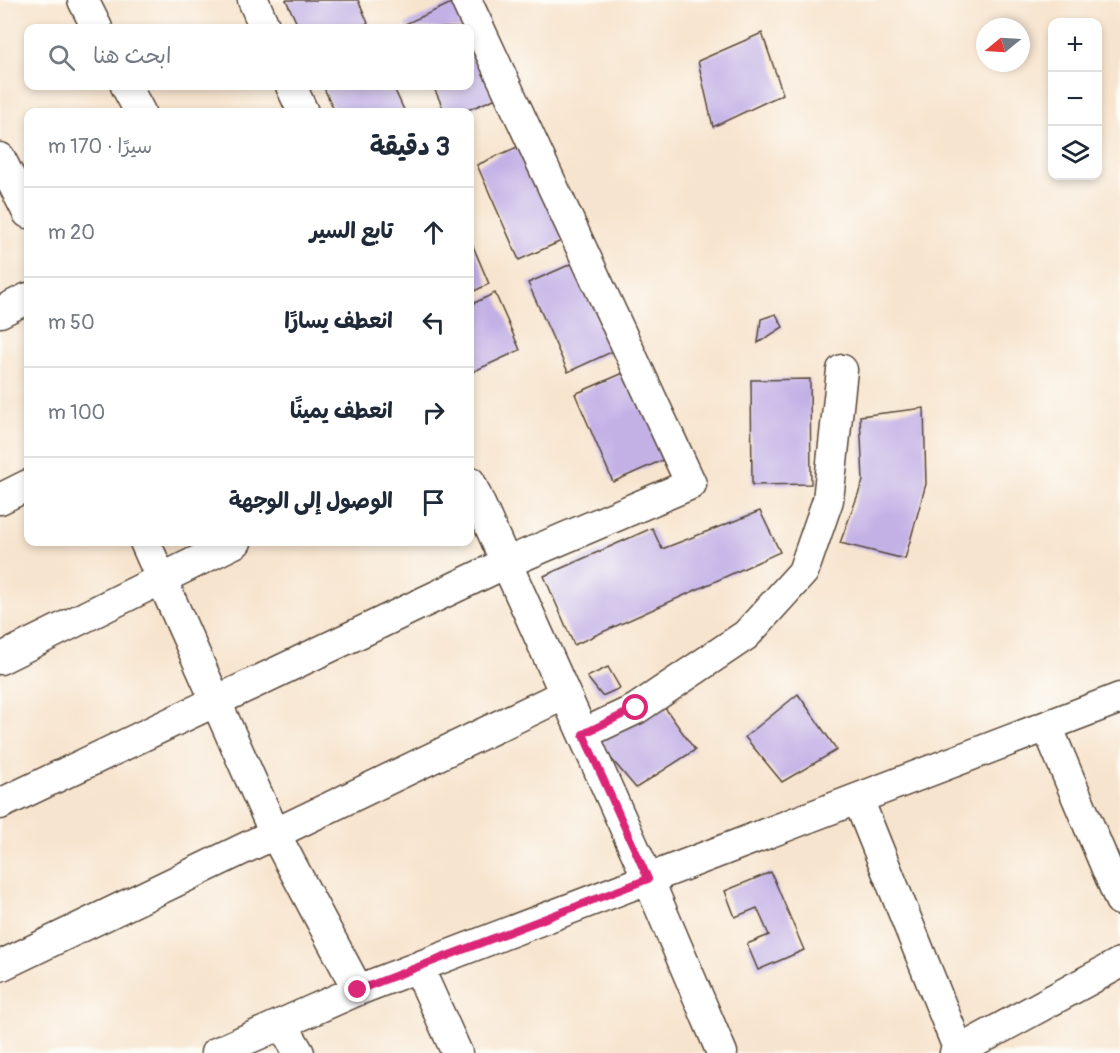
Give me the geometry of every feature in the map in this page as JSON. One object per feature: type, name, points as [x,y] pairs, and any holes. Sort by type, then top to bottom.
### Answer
[{"type":"street","points":[[83,0],[95,24]]},
{"type":"street","points":[[253,0],[263,24]]},
{"type":"street","points":[[0,804],[506,564],[691,484],[466,0]]},
{"type":"street","points":[[128,90],[138,108]]},
{"type":"street","points":[[293,90],[301,108]]},
{"type":"street","points":[[0,158],[24,205]]},
{"type":"street","points":[[0,312],[24,300]]},
{"type":"street","points":[[583,734],[636,708],[746,635],[803,572],[828,500],[842,370]]},
{"type":"street","points":[[0,500],[24,487]]},
{"type":"street","points":[[474,491],[648,879],[722,1053]]},
{"type":"street","points":[[147,546],[163,577],[275,834],[358,990]]},
{"type":"street","points":[[0,659],[228,546]]},
{"type":"street","points":[[0,966],[565,694]]},
{"type":"street","points":[[216,1053],[358,990],[1120,698]]},
{"type":"street","points":[[1047,726],[1120,900]]},
{"type":"street","points":[[858,799],[958,1052],[1120,963]]},
{"type":"street","points":[[418,967],[457,1053]]},
{"type":"street","points":[[282,1024],[298,1053]]},
{"type":"building","points":[[286,0],[358,0],[368,23],[365,24],[297,24]]},
{"type":"building","points":[[456,1],[467,24],[405,24]]},
{"type":"building","points":[[762,33],[783,94],[713,127],[698,61]]},
{"type":"building","points":[[474,39],[499,97],[473,108],[443,108],[435,90],[474,90]]},
{"type":"building","points":[[325,90],[395,90],[403,108],[333,108]]},
{"type":"building","points":[[526,143],[568,238],[519,260],[477,165]]},
{"type":"building","points":[[474,248],[489,284],[474,291]]},
{"type":"building","points":[[578,261],[618,349],[568,372],[528,283]]},
{"type":"building","points":[[495,293],[520,350],[474,371],[474,303]]},
{"type":"building","points":[[776,314],[783,327],[758,343],[761,319]]},
{"type":"building","points":[[628,371],[667,458],[613,482],[575,394]]},
{"type":"building","points":[[810,379],[811,484],[752,485],[751,380]]},
{"type":"building","points":[[924,408],[926,484],[905,559],[840,543],[863,481],[860,416]]},
{"type":"building","points":[[760,511],[780,552],[574,645],[544,576],[652,528],[662,549]]},
{"type":"building","points":[[608,667],[620,688],[602,696],[587,677]]},
{"type":"building","points":[[798,694],[837,750],[782,782],[745,737]]},
{"type":"building","points":[[663,705],[695,750],[636,788],[598,743]]},
{"type":"building","points":[[771,872],[804,950],[758,970],[747,944],[769,935],[757,908],[735,917],[725,891]]},
{"type":"route","points":[[358,990],[648,879],[583,734],[636,708]]}]
